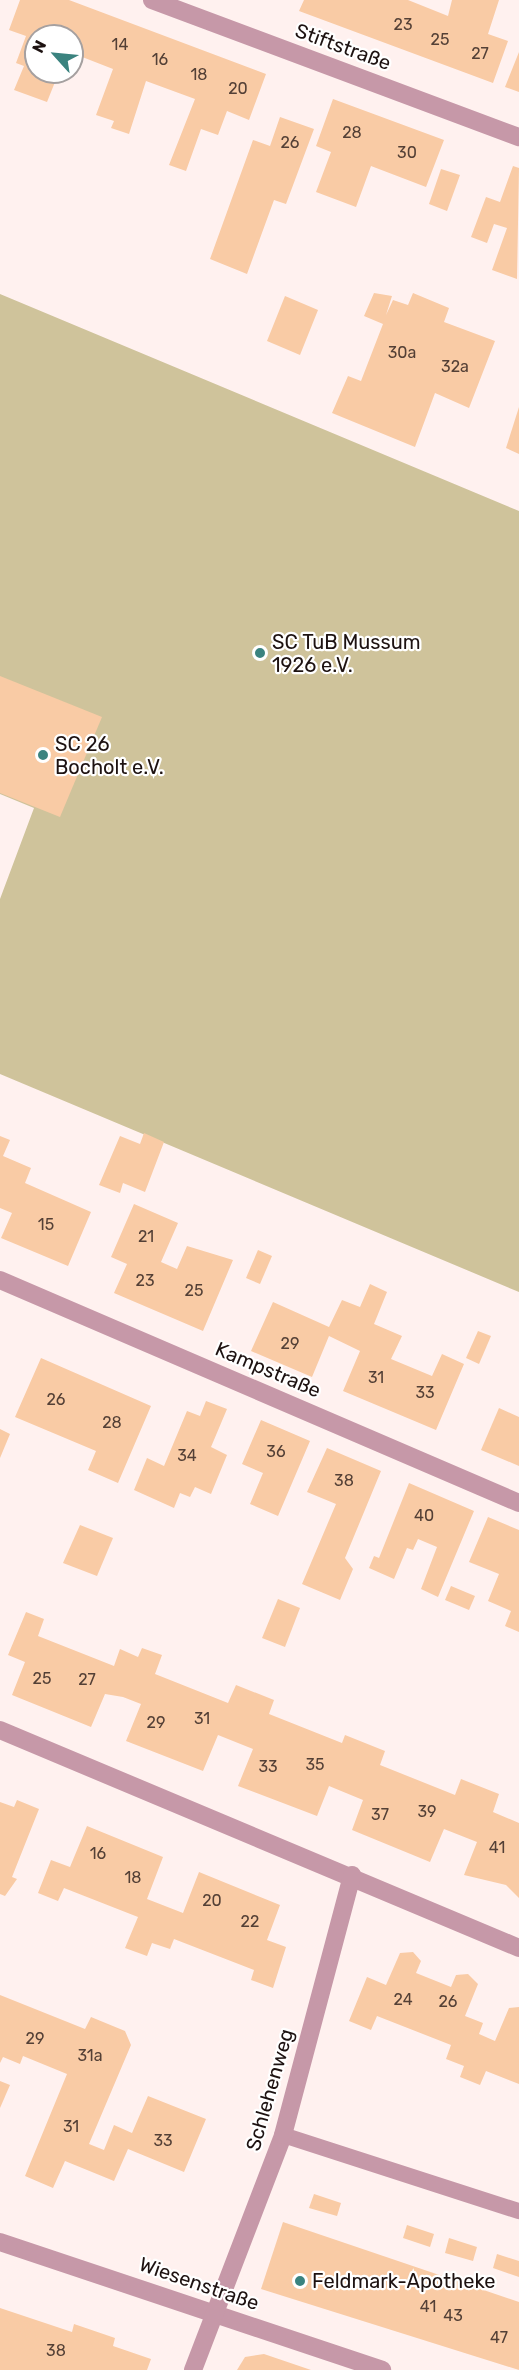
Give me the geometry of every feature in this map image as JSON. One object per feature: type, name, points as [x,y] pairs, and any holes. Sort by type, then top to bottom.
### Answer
[{"type":"street","name":"Stiftstraße","points":[[152,0],[519,137]]},
{"type":"street","name":"Kampstraße","points":[[0,1280],[519,1503]]},
{"type":"street","points":[[0,1730],[352,1875],[519,1948]]},
{"type":"street","name":"Schlehenweg","points":[[193,2370],[212,2311],[284,2135],[352,1875]]},
{"type":"street","name":"Wiesenstraße","points":[[0,2241],[381,2370]]},
{"type":"lane","points":[[284,2135],[519,2211]]},
{"type":"shaded area","name":"SC TuB Mussum 1926 e.V.","points":[[0,294],[519,511],[519,1292],[0,1074],[0,899],[34,808],[0,794]]},
{"type":"building","points":[[20,0],[69,0],[266,74],[249,120],[227,111],[218,135],[201,129],[186,171],[169,165],[195,99],[146,81],[129,134],[111,128],[114,121],[96,115],[113,69],[84,58],[84,24],[24,24],[24,35],[9,30]]},
{"type":"building","points":[[304,0],[408,0],[448,16],[452,0],[499,0],[488,34],[508,41],[493,83],[299,11]]},
{"type":"building","points":[[24,41],[24,66],[16,63]]},
{"type":"building","points":[[519,52],[519,92],[505,87]]},
{"type":"building","points":[[24,66],[24,84],[54,84],[47,102],[14,90]]},
{"type":"building","points":[[333,99],[444,140],[426,187],[371,166],[356,207],[316,192],[331,152],[316,146]]},
{"type":"building","points":[[280,117],[314,129],[286,204],[274,200],[247,274],[210,259],[253,140],[270,146]]},
{"type":"building","points":[[513,166],[519,168],[517,279],[492,270],[507,228],[494,224],[487,243],[471,237],[486,197],[500,202]]},
{"type":"building","points":[[441,169],[460,175],[447,211],[429,204]]},
{"type":"building","points":[[374,293],[392,296],[386,315],[393,300],[408,305],[413,293],[449,308],[444,322],[495,341],[469,408],[435,393],[415,447],[332,413],[348,376],[361,381],[383,324],[364,316]]},
{"type":"building","points":[[285,296],[318,310],[300,355],[267,341]]},
{"type":"building","points":[[519,407],[519,454],[506,448]]},
{"type":"building","name":"SC 26 Bocholt e.V.","points":[[0,676],[102,717],[60,817],[0,793]]},
{"type":"building","points":[[144,1133],[164,1142],[145,1192],[123,1183],[120,1193],[99,1185],[120,1136],[140,1144]]},
{"type":"building","points":[[0,1136],[10,1140],[3,1156],[31,1168],[25,1183],[91,1212],[68,1266],[1,1238],[12,1213],[0,1208]]},
{"type":"building","points":[[134,1204],[178,1223],[161,1262],[177,1269],[187,1246],[233,1260],[203,1331],[114,1293],[127,1264],[111,1257]]},
{"type":"building","points":[[258,1250],[272,1256],[260,1284],[246,1278]]},
{"type":"building","points":[[370,1284],[387,1292],[374,1324],[402,1336],[391,1359],[432,1376],[442,1354],[464,1364],[436,1430],[343,1391],[360,1351],[329,1336],[312,1377],[251,1351],[273,1302],[329,1327],[342,1300],[360,1307]]},
{"type":"building","points":[[478,1331],[491,1336],[479,1364],[466,1358]]},
{"type":"building","points":[[41,1358],[151,1406],[118,1483],[88,1470],[96,1451],[15,1417]]},
{"type":"building","points":[[206,1401],[227,1409],[211,1447],[227,1455],[211,1494],[195,1487],[190,1497],[180,1493],[174,1508],[134,1490],[147,1458],[164,1466],[187,1411],[200,1416]]},
{"type":"building","points":[[499,1408],[519,1417],[519,1466],[481,1450]]},
{"type":"building","points":[[261,1420],[310,1441],[278,1516],[250,1504],[263,1473],[242,1464]]},
{"type":"building","points":[[0,1429],[10,1434],[0,1458]]},
{"type":"building","points":[[327,1448],[381,1471],[345,1558],[353,1569],[340,1600],[302,1584],[336,1504],[307,1492]]},
{"type":"building","points":[[409,1483],[474,1511],[438,1597],[421,1589],[437,1547],[418,1539],[413,1550],[407,1548],[394,1579],[369,1568],[374,1556],[379,1558]]},
{"type":"building","points":[[488,1517],[519,1530],[519,1632],[505,1626],[511,1611],[488,1601],[499,1574],[469,1562]]},
{"type":"building","points":[[80,1525],[113,1538],[97,1576],[63,1563]]},
{"type":"building","points":[[451,1586],[475,1596],[469,1610],[445,1600]]},
{"type":"building","points":[[278,1599],[300,1608],[285,1647],[262,1638]]},
{"type":"building","points":[[26,1612],[44,1619],[38,1636],[114,1666],[120,1649],[138,1657],[142,1648],[162,1655],[155,1674],[228,1703],[236,1685],[274,1700],[269,1714],[342,1743],[345,1735],[385,1751],[380,1765],[455,1795],[461,1779],[499,1794],[493,1812],[519,1823],[519,1898],[506,1885],[464,1875],[477,1842],[444,1829],[430,1862],[352,1830],[363,1800],[329,1786],[317,1816],[238,1786],[253,1749],[218,1735],[203,1771],[126,1741],[141,1704],[123,1697],[105,1694],[91,1727],[12,1695],[25,1662],[8,1655]]},
{"type":"building","points":[[17,1800],[39,1809],[12,1877],[17,1879],[5,1896],[0,1894],[0,1802],[14,1807]]},
{"type":"building","points":[[87,1826],[163,1857],[147,1899],[183,1913],[199,1872],[280,1905],[267,1940],[286,1947],[273,1988],[251,1980],[254,1970],[174,1939],[170,1949],[152,1943],[147,1956],[125,1948],[138,1917],[64,1888],[58,1901],[38,1893],[51,1860],[70,1867]]},
{"type":"building","points":[[413,1952],[421,1961],[416,1973],[451,1987],[456,1975],[468,1974],[478,1984],[465,2016],[483,2023],[479,2034],[495,2041],[509,2008],[519,2007],[519,2084],[486,2071],[480,2085],[460,2077],[464,2066],[446,2059],[451,2045],[377,2016],[371,2030],[349,2021],[367,1977],[386,1985],[400,1953]]},
{"type":"building","points":[[0,1995],[85,2029],[91,2017],[125,2031],[131,2045],[89,2144],[104,2150],[114,2125],[132,2133],[148,2096],[206,2119],[184,2172],[128,2149],[114,2181],[65,2161],[53,2188],[25,2176],[67,2074],[23,2056],[20,2064],[3,2057],[0,2063]]},
{"type":"building","points":[[0,2081],[10,2085],[0,2108]]},
{"type":"building","points":[[314,2194],[341,2203],[337,2216],[309,2208]]},
{"type":"building","points":[[283,2222],[519,2302],[519,2370],[261,2289]]},
{"type":"building","points":[[407,2225],[434,2234],[430,2247],[403,2238]]},
{"type":"building","points":[[449,2238],[477,2247],[473,2261],[445,2253]]},
{"type":"building","points":[[497,2254],[519,2261],[519,2277],[493,2268]]},
{"type":"building","points":[[0,2308],[72,2332],[74,2324],[115,2338],[113,2346],[151,2359],[147,2370],[0,2370]]},
{"type":"building","points":[[264,2354],[311,2370],[237,2370],[245,2357]]},
{"type":"place","name":"SC TuB Mussum 1926 e.V.","points":[[260,653]]},
{"type":"place","name":"SC 26 Bocholt e.V.","points":[[43,755]]},
{"type":"place","name":"Feldmark-Apotheke","points":[[300,2281]]}]
